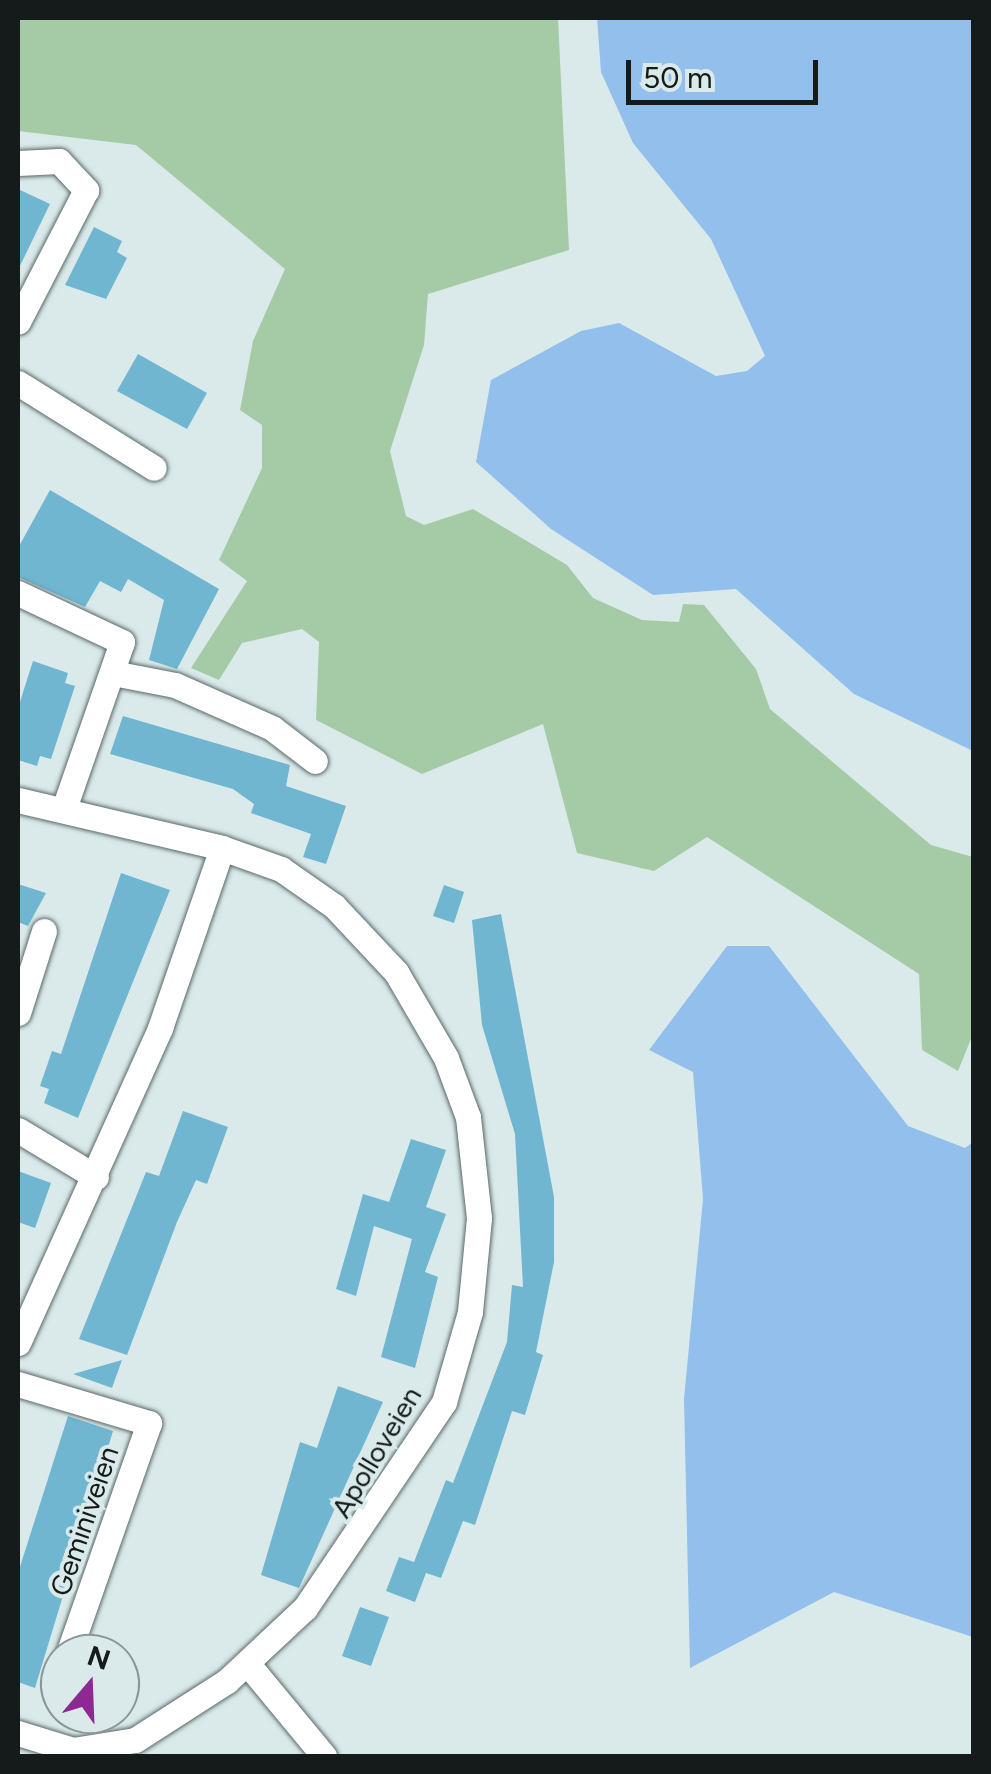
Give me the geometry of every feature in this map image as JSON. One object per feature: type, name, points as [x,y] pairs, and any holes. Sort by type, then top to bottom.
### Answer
[{"type":"street","points":[[18,163],[59,161],[86,190],[18,322]]},
{"type":"street","points":[[18,383],[154,468]]},
{"type":"street","points":[[18,593],[122,642],[64,809]]},
{"type":"street","points":[[112,673],[208,699],[272,728],[315,761]]},
{"type":"street","name":"Apolloveien","points":[[18,800],[222,848],[302,882],[396,972],[458,1084],[479,1218],[470,1312],[428,1433],[332,1578],[248,1663],[176,1717],[117,1746],[73,1750],[18,1733]]},
{"type":"street","points":[[18,1343],[96,1177],[222,848]]},
{"type":"street","points":[[18,1013],[44,930]]},
{"type":"street","points":[[18,1130],[96,1177]]},
{"type":"street","name":"Geminiveien","points":[[18,1384],[149,1423],[75,1634]]},
{"type":"street","points":[[248,1663],[322,1755]]},
{"type":"green space","points":[[18,18],[558,18],[569,250],[428,294],[424,345],[390,451],[406,516],[424,525],[473,509],[567,565],[593,598],[642,620],[679,622],[683,604],[704,605],[756,669],[770,709],[931,845],[973,857],[973,1034],[958,1071],[922,1050],[919,974],[707,837],[654,871],[577,853],[543,724],[422,774],[316,720],[319,642],[302,629],[242,643],[219,680],[191,668],[247,581],[219,560],[262,468],[262,425],[240,410],[253,341],[285,269],[136,145],[18,131]]},
{"type":"water","points":[[597,18],[973,18],[973,751],[854,694],[736,589],[653,595],[551,529],[476,462],[491,380],[581,331],[619,323],[716,376],[747,371],[765,356],[711,239],[633,143],[601,72]]},
{"type":"water","points":[[727,946],[769,946],[908,1126],[965,1148],[973,1142],[973,1637],[834,1592],[690,1668],[684,1399],[703,1199],[693,1072],[649,1050]]},
{"type":"building","points":[[18,189],[50,204],[18,270]]},
{"type":"building","points":[[94,227],[122,241],[117,252],[127,258],[106,299],[65,285]]},
{"type":"building","points":[[138,354],[207,393],[187,429],[117,391]]},
{"type":"building","points":[[50,490],[219,589],[177,669],[149,660],[164,600],[128,579],[121,592],[100,581],[85,607],[18,577],[18,548]]},
{"type":"building","points":[[33,661],[68,673],[65,683],[75,686],[51,759],[40,756],[37,766],[18,760],[18,708]]},
{"type":"building","points":[[123,716],[290,765],[286,786],[346,806],[326,864],[303,857],[311,834],[251,813],[254,804],[233,789],[110,754]]},
{"type":"building","points":[[121,873],[170,890],[78,1118],[44,1103],[49,1089],[40,1086],[52,1051],[61,1054]]},
{"type":"building","points":[[18,884],[46,893],[28,926],[18,922]]},
{"type":"building","points":[[444,885],[464,892],[454,923],[433,916]]},
{"type":"building","points":[[501,914],[554,1197],[554,1262],[536,1352],[543,1355],[525,1415],[512,1411],[475,1525],[463,1521],[441,1578],[426,1573],[415,1602],[386,1591],[399,1557],[414,1562],[446,1480],[453,1483],[507,1342],[512,1285],[523,1287],[515,1134],[482,1025],[472,920]]},
{"type":"building","points":[[183,1111],[228,1127],[207,1184],[196,1180],[127,1355],[79,1339],[146,1172],[159,1176]]},
{"type":"building","points":[[411,1139],[446,1150],[426,1207],[446,1214],[425,1272],[438,1277],[415,1368],[381,1357],[412,1239],[374,1226],[356,1296],[336,1289],[363,1194],[389,1202]]},
{"type":"building","points":[[18,1171],[51,1183],[35,1228],[18,1222]]},
{"type":"building","points":[[122,1360],[112,1388],[73,1374]]},
{"type":"building","points":[[338,1386],[383,1402],[299,1588],[261,1575],[300,1442],[317,1448]]},
{"type":"building","points":[[68,1416],[113,1431],[51,1634],[40,1634],[40,1672],[35,1688],[18,1682],[18,1573]]},
{"type":"building","points":[[360,1607],[389,1617],[371,1666],[342,1656]]}]
